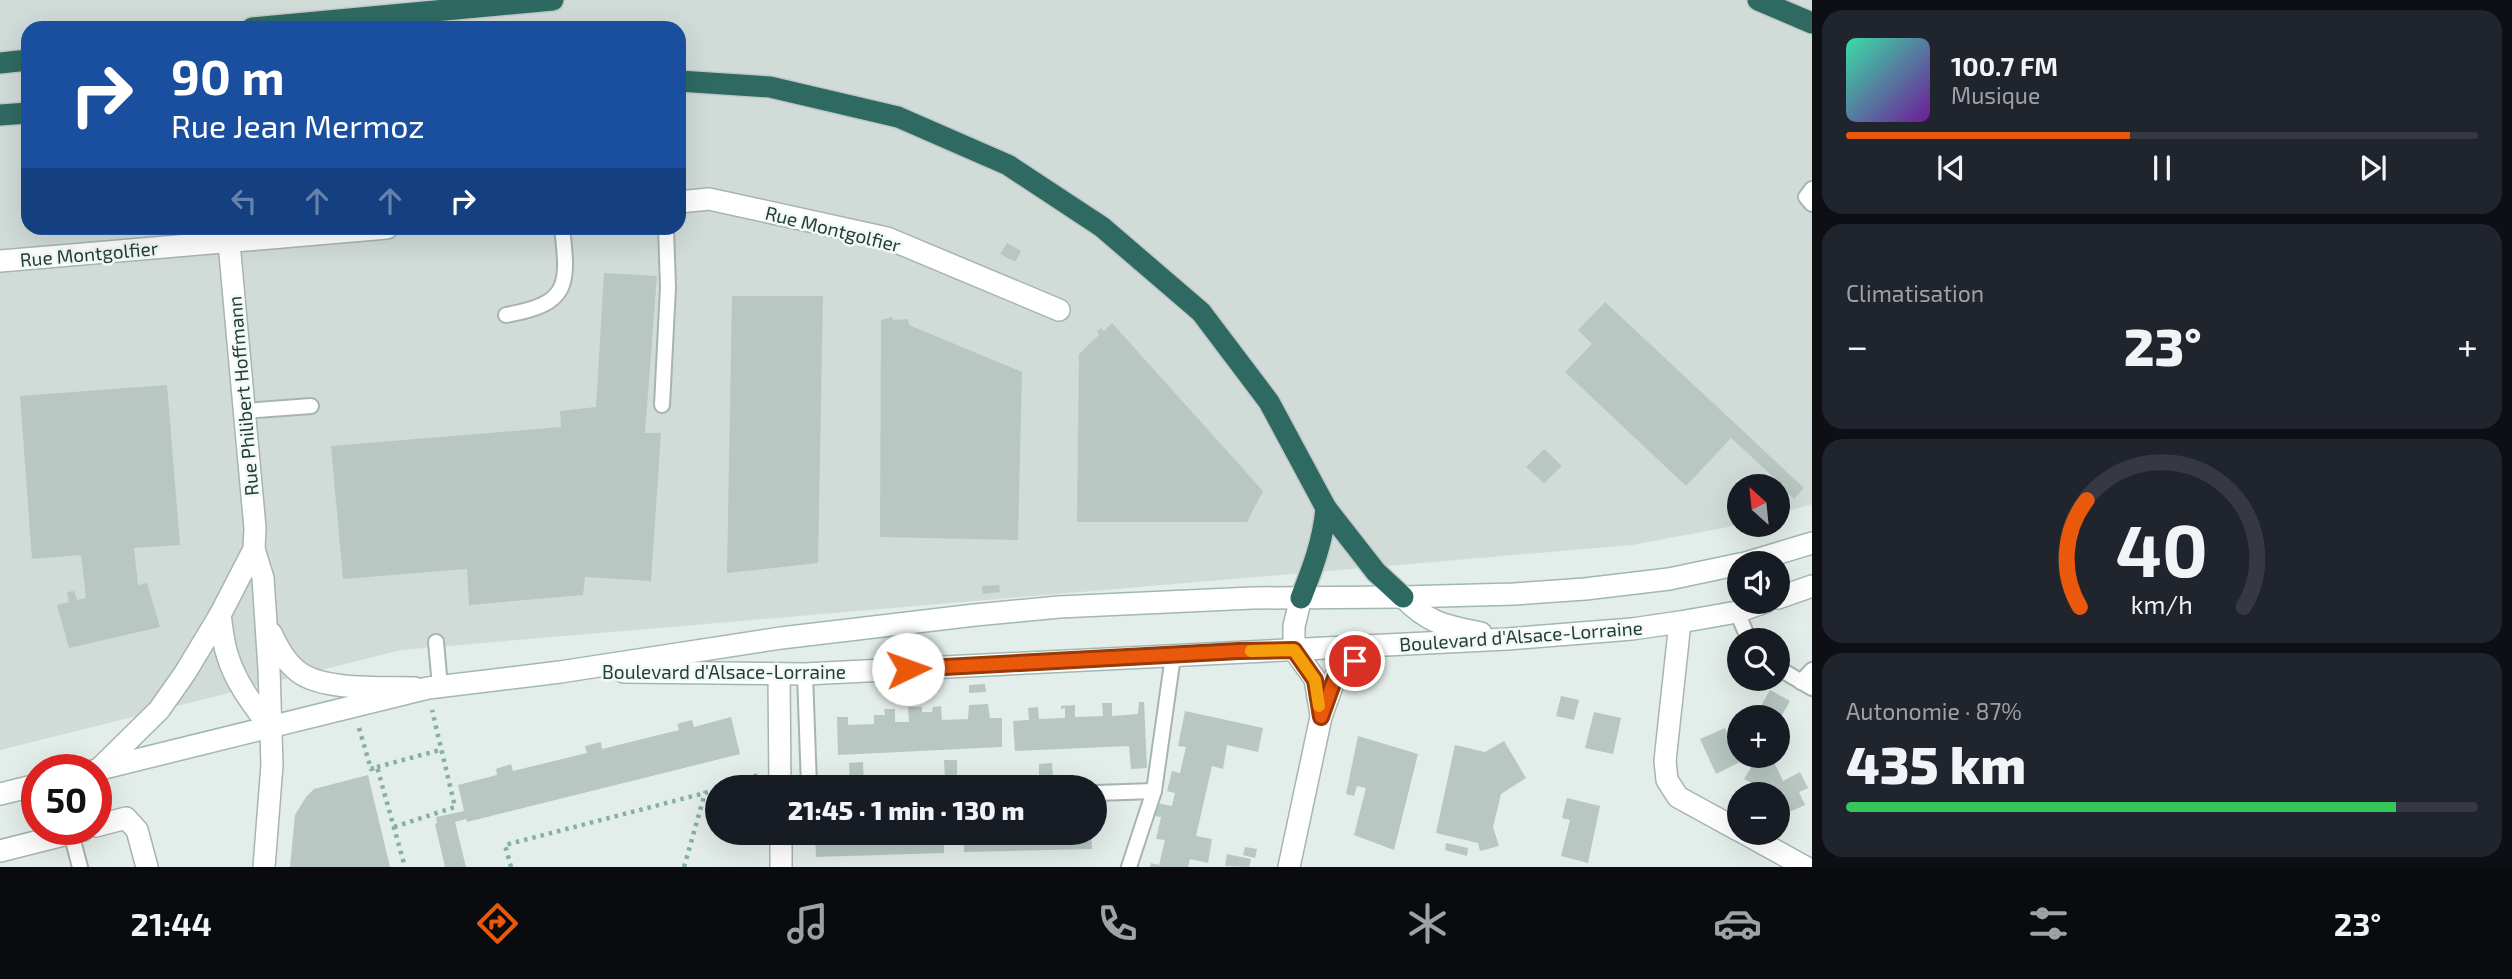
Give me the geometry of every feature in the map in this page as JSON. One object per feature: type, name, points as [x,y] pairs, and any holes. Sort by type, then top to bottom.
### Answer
[{"type":"highway","points":[[327,21],[553,0]]},
{"type":"highway","points":[[1758,0],[1812,23]]},
{"type":"highway","points":[[0,63],[21,61]]},
{"type":"highway","points":[[686,81],[770,88],[898,117],[1008,165],[1102,227],[1201,312],[1269,402],[1326,508],[1376,572],[1403,597]]},
{"type":"highway","points":[[0,115],[21,114]]},
{"type":"highway","points":[[1301,598],[1316,562],[1323,536],[1326,508]]},
{"type":"main road","name":"Rue Montgolfier","points":[[686,202],[709,200],[887,238],[1059,310]]},
{"type":"main road","name":"Rue Montgolfier","points":[[0,261],[313,235]]},
{"type":"main road","name":"Rue Philibert Hoffmann","points":[[229,243],[255,528],[254,549],[263,578],[267,625],[272,765],[264,867]]},
{"type":"main road","name":"Boulevard d'Alsace-Lorraine","points":[[1785,551],[1812,543]]},
{"type":"main road","name":"Rue Philibert Hoffmann","points":[[112,755],[167,700],[220,615],[254,549]]},
{"type":"main road","name":"Boulevard d'Alsace-Lorraine","points":[[112,766],[434,687],[560,672],[781,638],[1059,607],[1514,594],[1585,589],[1669,579],[1727,567]]},
{"type":"main road","points":[[1790,594],[1812,586]]},
{"type":"main road","points":[[1403,597],[1415,610],[1436,624],[1507,639]]},
{"type":"main road","points":[[1301,598],[1293,626],[1294,650],[1315,680],[1321,717]]},
{"type":"main road","name":"Boulevard d'Alsace-Lorraine","points":[[560,672],[805,674],[1294,650],[1507,639],[1632,629],[1727,614]]},
{"type":"main road","points":[[220,615],[227,654],[236,678],[270,727]]},
{"type":"main road","points":[[1680,622],[1665,761],[1667,780],[1678,797],[1727,824]]},
{"type":"main road","name":"Rue Philibert Hoffmann","points":[[267,625],[281,654],[308,678],[341,685],[434,687]]},
{"type":"main road","points":[[1289,867],[1321,717],[1336,675],[1374,646]]},
{"type":"main road","points":[[779,674],[780,775]]},
{"type":"main road","points":[[0,794],[21,789]]},
{"type":"main road","points":[[112,822],[126,818],[137,830],[147,867]]},
{"type":"main road","points":[[0,851],[23,845]]},
{"type":"main road","points":[[781,845],[781,867]]},
{"type":"main road","points":[[1765,845],[1805,867]]},
{"type":"lane","points":[[1812,188],[1806,197],[1812,204]]},
{"type":"lane","points":[[506,315],[532,311],[552,300],[563,287],[567,266],[563,235]]},
{"type":"lane","points":[[662,405],[668,287],[666,235]]},
{"type":"lane","points":[[245,411],[310,405]]},
{"type":"lane","points":[[434,687],[436,642]]},
{"type":"lane","points":[[1129,867],[1154,791],[1173,656]]},
{"type":"lane","points":[[1790,675],[1806,685],[1812,670]]},
{"type":"lane","points":[[805,674],[808,775]]},
{"type":"lane","points":[[1107,793],[1154,791]]},
{"type":"lane","points":[[78,845],[80,867]]},
{"type":"path","points":[[394,827],[455,807],[440,750],[434,687]]},
{"type":"path","points":[[353,707],[371,769],[440,750]]},
{"type":"path","points":[[377,767],[405,867]]},
{"type":"path","points":[[511,867],[505,845],[705,793]]},
{"type":"path","points":[[684,867],[705,793]]},
{"type":"shaded area","points":[[0,0],[1812,0],[1812,504],[1790,510],[1790,474],[1727,474],[1727,527],[1632,545],[401,650],[0,750]]},
{"type":"building","points":[[1007,243],[1021,251],[1015,262],[1000,254]]},
{"type":"building","points":[[604,273],[657,276],[645,433],[661,433],[651,581],[585,577],[583,595],[469,605],[467,569],[343,579],[331,446],[561,427],[560,411],[596,407]]},
{"type":"building","points":[[732,296],[823,296],[818,563],[727,573]]},
{"type":"building","points":[[1605,302],[1789,474],[1770,474],[1731,438],[1686,486],[1565,372],[1592,344],[1578,330]]},
{"type":"building","points":[[892,317],[893,320],[908,319],[909,325],[1022,372],[1018,540],[880,537],[881,320]]},
{"type":"building","points":[[1112,323],[1263,491],[1247,522],[1077,522],[1079,354],[1099,335],[1097,331],[1101,328],[1104,331]]},
{"type":"building","points":[[167,385],[180,545],[134,548],[138,585],[147,583],[160,627],[69,648],[57,605],[69,602],[67,592],[74,591],[77,600],[86,598],[81,555],[32,559],[20,396]]},
{"type":"building","points":[[1544,449],[1562,466],[1544,483],[1526,467]]},
{"type":"building","points":[[1790,475],[1804,488],[1794,499],[1790,495]]},
{"type":"building","points":[[999,585],[1000,592],[983,594],[982,586]]},
{"type":"building","points":[[985,684],[986,692],[969,693],[969,685]]},
{"type":"building","points":[[1769,691],[1790,701],[1788,705],[1761,705]]},
{"type":"building","points":[[1561,696],[1579,700],[1574,720],[1556,716]]},
{"type":"building","points":[[1139,702],[1144,702],[1147,768],[1131,769],[1129,746],[1015,751],[1013,721],[1029,720],[1028,708],[1038,707],[1039,719],[1065,718],[1065,708],[1061,709],[1061,706],[1075,705],[1075,717],[1103,716],[1102,703],[1112,703],[1112,716],[1138,714]]},
{"type":"building","points":[[988,704],[990,718],[1002,718],[1002,747],[838,755],[837,717],[848,717],[848,725],[874,724],[874,715],[885,715],[884,709],[895,709],[895,722],[909,722],[908,707],[922,707],[922,712],[932,712],[933,707],[941,706],[942,720],[968,719],[969,705]]},
{"type":"building","points":[[1185,711],[1263,728],[1258,752],[1227,745],[1223,769],[1212,766],[1196,836],[1212,839],[1208,863],[1190,859],[1188,867],[1150,867],[1151,863],[1159,865],[1165,840],[1156,839],[1161,817],[1155,816],[1157,803],[1172,806],[1175,793],[1167,791],[1172,771],[1180,773],[1186,747],[1178,746]]},
{"type":"building","points":[[1594,712],[1621,718],[1613,754],[1585,748]]},
{"type":"building","points":[[731,717],[740,754],[467,822],[466,819],[455,822],[466,867],[445,867],[435,824],[436,817],[464,811],[458,785],[497,775],[496,769],[511,764],[513,771],[587,753],[585,746],[601,742],[602,749],[679,730],[677,724],[692,720],[694,727]]},
{"type":"building","points":[[1725,728],[1728,768],[1716,774],[1700,739]]},
{"type":"building","points":[[1358,736],[1418,754],[1394,850],[1354,835],[1366,788],[1357,786],[1354,796],[1346,794]]},
{"type":"building","points":[[1504,741],[1526,778],[1501,794],[1493,827],[1499,846],[1480,851],[1478,843],[1436,833],[1455,745],[1485,752]]},
{"type":"building","points":[[944,760],[957,760],[957,775],[945,775]]},
{"type":"building","points":[[863,762],[864,775],[850,775],[849,763]]},
{"type":"building","points":[[1052,763],[1053,775],[1039,775],[1039,764]]},
{"type":"building","points":[[1751,768],[1777,768],[1783,781],[1800,772],[1808,788],[1799,792],[1805,805],[1790,812],[1790,782],[1750,782],[1744,779]]},
{"type":"building","points":[[368,775],[390,867],[290,867],[295,815],[306,797],[314,789]]},
{"type":"building","points":[[1567,798],[1600,806],[1588,863],[1561,856],[1570,820],[1562,818]]},
{"type":"building","points":[[1446,843],[1468,848],[1467,856],[1445,850]]},
{"type":"building","points":[[816,845],[944,845],[944,853],[816,857]]},
{"type":"building","points":[[964,845],[1092,845],[1092,849],[964,852]]},
{"type":"building","points":[[1245,847],[1257,849],[1255,858],[1243,855]]},
{"type":"building","points":[[1227,854],[1251,859],[1249,867],[1225,866]]},
{"type":"slow traffic","points":[[1251,651],[1294,650],[1315,680],[1319,706]]},
{"type":"route","points":[[908,669],[1294,650],[1315,680],[1321,717],[1336,675],[1355,661]]}]
